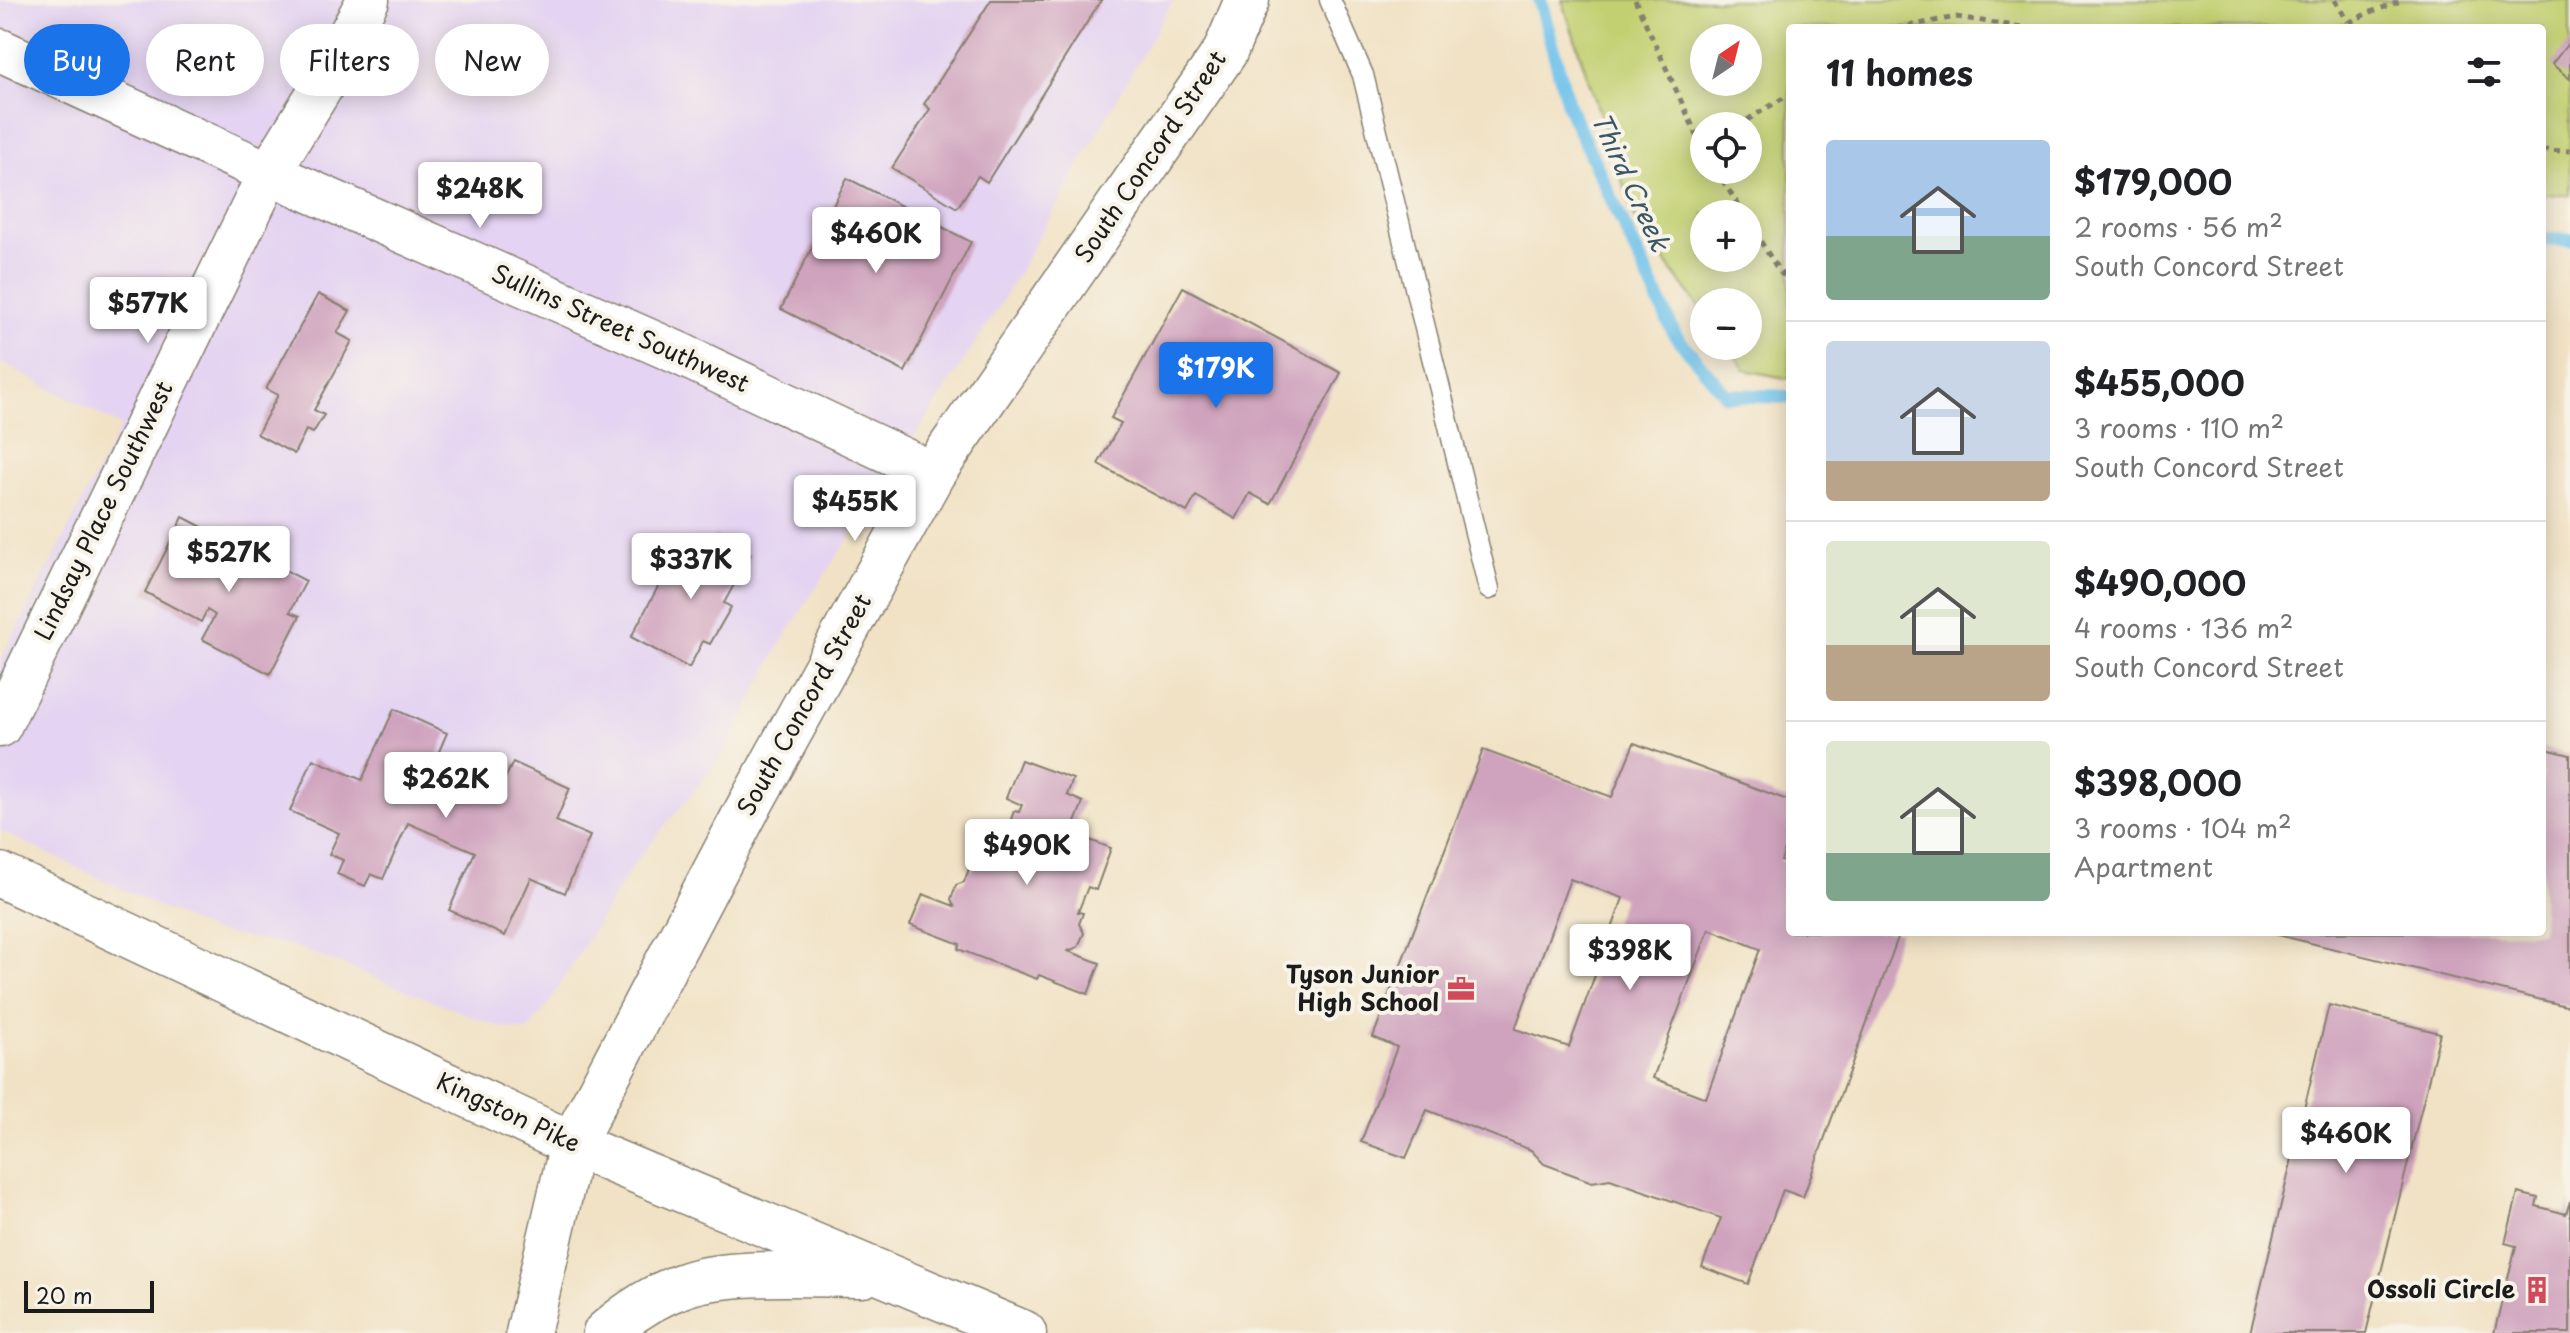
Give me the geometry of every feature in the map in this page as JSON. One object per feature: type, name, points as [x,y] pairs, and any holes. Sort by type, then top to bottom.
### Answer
[{"type":"main road","name":"South Concord Street","points":[[528,1333],[572,1144],[747,810],[933,473],[1225,52],[1247,0]]},
{"type":"main road","name":"Kingston Pike","points":[[0,875],[572,1144],[1024,1333]]},
{"type":"main road","points":[[605,1333],[653,1298],[686,1284],[732,1277],[881,1274]]},
{"type":"street","name":"Lindsay Place Southwest","points":[[0,726],[269,173],[321,88],[368,0]]},
{"type":"street","name":"Sullins Street Southwest","points":[[0,50],[269,173],[678,353],[933,473]]},
{"type":"lane","points":[[1330,0],[1363,75],[1489,589]]},
{"type":"path","points":[[1635,0],[1690,120]]},
{"type":"path","points":[[2335,0],[2348,22]]},
{"type":"path","points":[[2345,24],[2404,0]]},
{"type":"path","points":[[1918,24],[1956,17],[2002,24]]},
{"type":"path","points":[[1760,112],[1786,96]]},
{"type":"path","points":[[2546,150],[2570,151]]},
{"type":"path","points":[[1762,244],[1786,277]]},
{"type":"shaded area","points":[[0,0],[1173,0],[997,310],[785,636],[722,757],[633,865],[548,1005],[528,1031],[499,1027],[294,946],[210,931],[0,831],[0,662],[121,426],[0,362]]},
{"type":"green space","points":[[1562,0],[2570,0],[2570,195],[2546,194],[2546,24],[1786,24],[1786,378],[1745,370],[1738,360],[1762,360],[1762,288],[1690,288],[1690,295],[1636,222]]},
{"type":"building","points":[[991,0],[1101,0],[987,182],[978,176],[957,208],[892,168],[930,109],[924,104]]},
{"type":"building","points":[[2570,41],[2570,79],[2552,64]]},
{"type":"building","points":[[847,178],[971,242],[905,372],[781,309]]},
{"type":"building","points":[[1183,287],[1341,373],[1270,504],[1250,493],[1236,519],[1196,496],[1187,512],[1098,464],[1121,423],[1111,418]]},
{"type":"building","points":[[318,294],[350,311],[337,333],[352,341],[314,410],[324,415],[313,433],[306,430],[294,454],[257,434],[278,395],[266,389]]},
{"type":"building","points":[[183,517],[306,581],[290,612],[300,616],[270,674],[202,639],[215,615],[207,610],[201,622],[145,592]]},
{"type":"building","points":[[715,536],[750,555],[724,603],[731,607],[710,644],[703,641],[689,668],[631,637],[681,544],[704,557]]},
{"type":"building","points":[[394,709],[447,733],[437,756],[502,785],[513,762],[570,788],[556,821],[590,836],[565,893],[531,878],[505,936],[449,910],[475,852],[408,823],[383,879],[371,874],[365,886],[337,874],[343,860],[329,854],[339,833],[290,811],[313,759],[362,780]]},
{"type":"building","name":"Tyson Junior High School","points":[[1634,743],[1786,800],[1786,847],[1781,861],[1786,863],[1786,936],[1899,936],[1803,1197],[1783,1190],[1748,1284],[1702,1267],[1721,1218],[1610,1179],[1592,1182],[1544,1164],[1531,1150],[1427,1110],[1406,1158],[1361,1142],[1397,1047],[1373,1037],[1483,750],[1612,797]],"holes":[[[1570,879],[1623,898],[1569,1047],[1515,1029]],[[1709,929],[1760,949],[1706,1098],[1653,1078]]]},
{"type":"building","points":[[2546,749],[2570,755],[2570,1007],[2282,936],[2546,936]]},
{"type":"building","points":[[1021,760],[1073,779],[1067,795],[1083,802],[1071,833],[1111,848],[1096,890],[1088,887],[1078,912],[1083,913],[1079,924],[1084,933],[1078,947],[1068,951],[1100,963],[1088,994],[1039,975],[1037,979],[958,949],[960,944],[910,925],[923,894],[954,906],[951,899],[956,885],[964,882],[969,869],[973,870],[991,824],[1007,831],[1014,811],[1019,812],[1022,805],[1006,798]]},
{"type":"building","points":[[2329,1005],[2440,1033],[2366,1333],[2250,1333]]},
{"type":"building","name":"Ossoli Circle","points":[[2518,1193],[2538,1198],[2536,1206],[2566,1214],[2570,1201],[2570,1333],[2494,1333],[2516,1246],[2505,1243]]},
{"type":"waterway","name":"Third Creek","points":[[1540,0],[1569,108],[1675,335],[1726,395],[1786,397]]},
{"type":"waterway","name":"Third Creek","points":[[2546,239],[2570,240]]},
{"type":"place","name":"Tyson Junior High School","points":[[1461,989]]},
{"type":"place","name":"Ossoli Circle","points":[[2537,1290]]}]
